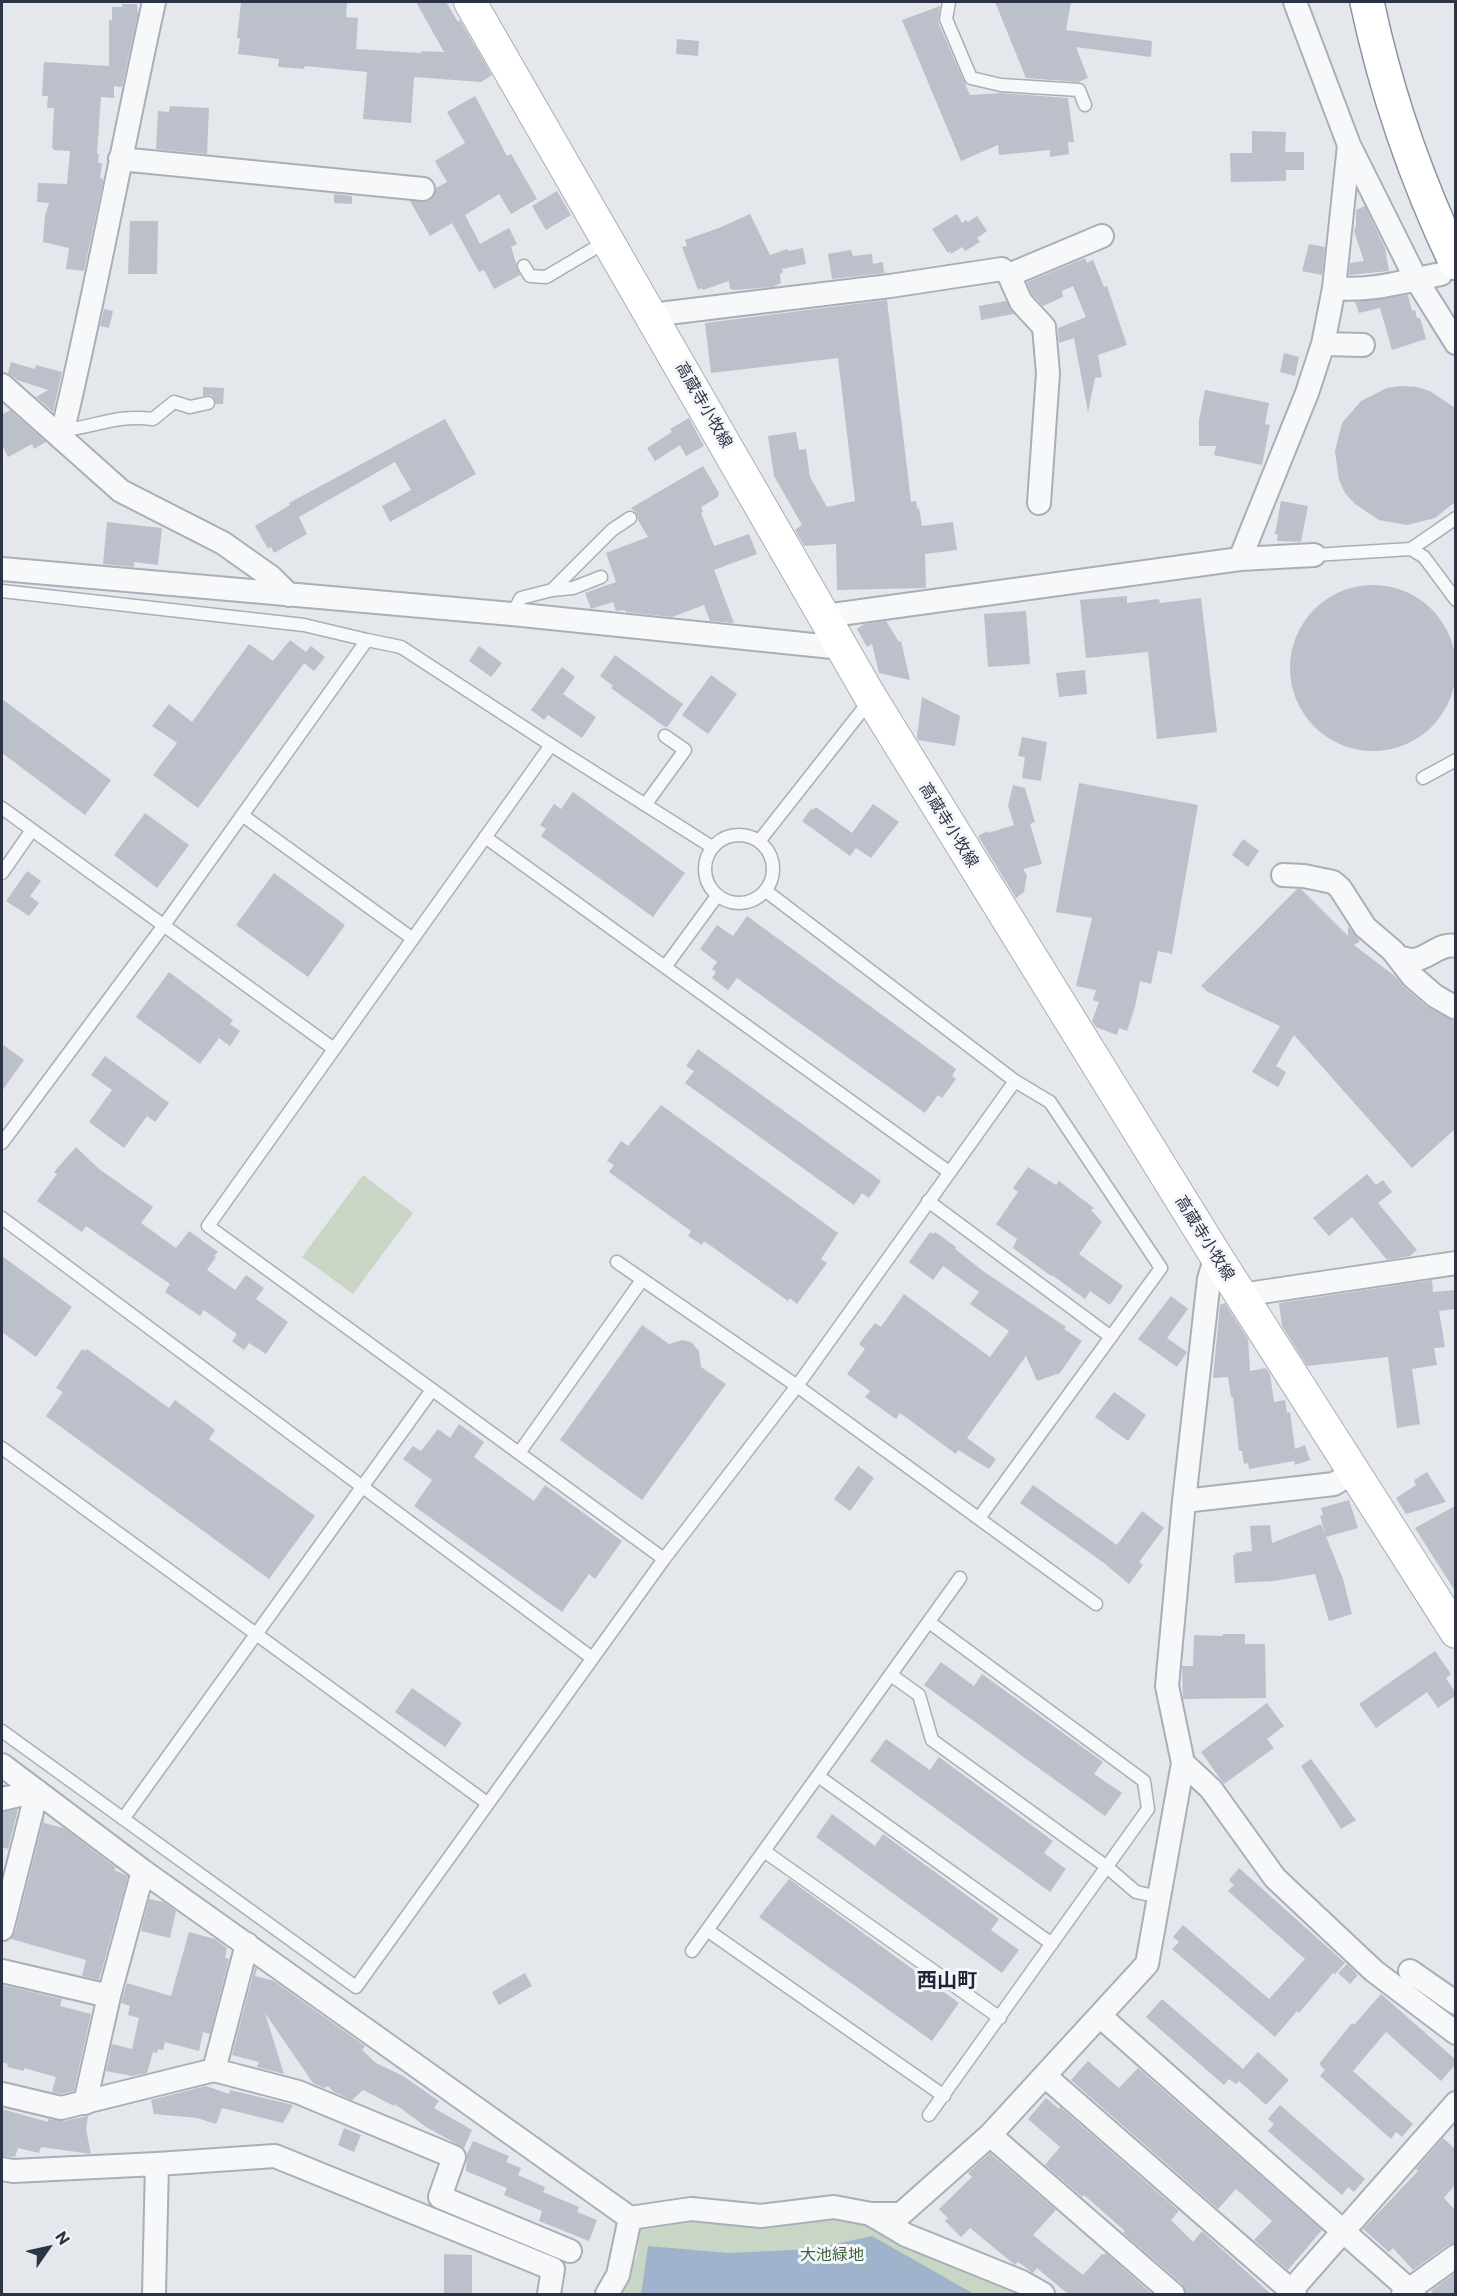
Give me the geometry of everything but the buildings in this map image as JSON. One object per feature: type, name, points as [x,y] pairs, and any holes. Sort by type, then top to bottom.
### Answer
[{"type":"highway","points":[[1367,2],[1379,56],[1407,150],[1448,268]]},
{"type":"main road","name":"高蔵寺小牧線","points":[[470,2],[871,698],[1216,1256],[1455,1632]]},
{"type":"street","points":[[62,434],[93,298],[154,2]]},
{"type":"street","points":[[1295,2],[1350,145],[1416,279],[1455,343]]},
{"type":"street","points":[[1240,558],[1307,393],[1323,344],[1334,288],[1350,145]]},
{"type":"street","points":[[120,159],[423,189]]},
{"type":"street","points":[[1009,274],[1102,236]]},
{"type":"street","points":[[1334,288],[1347,290],[1416,279],[1448,268]]},
{"type":"street","points":[[651,315],[890,286],[1002,269],[1009,274],[1021,302],[1044,327],[1047,373],[1038,503]]},
{"type":"street","points":[[1323,344],[1363,345]]},
{"type":"street","points":[[3,387],[62,434],[121,491],[223,543],[271,577],[289,595]]},
{"type":"street","points":[[825,616],[1240,558],[1314,555]]},
{"type":"street","points":[[2,570],[512,614],[843,648]]},
{"type":"street","points":[[1283,875],[1304,876],[1332,882],[1340,888],[1365,927],[1398,957],[1413,977],[1435,996],[1455,1008]]},
{"type":"street","points":[[1398,957],[1411,960],[1452,944],[1455,946]]},
{"type":"street","points":[[2,1765],[143,1870],[630,2218],[691,2209],[761,2216],[834,2207],[871,2214],[901,2214],[990,2135],[1147,1964],[1184,1763],[1167,1686],[1184,1501],[1209,1279],[1216,1256]]},
{"type":"street","points":[[1241,1295],[1455,1263]]},
{"type":"street","points":[[1184,1501],[1334,1484],[1353,1472]]},
{"type":"street","points":[[1184,1763],[1211,1789],[1275,1878],[1374,1971],[1455,2033]]},
{"type":"street","points":[[2,1799],[37,1791]]},
{"type":"street","points":[[2,1929],[37,1791]]},
{"type":"street","points":[[85,2103],[109,1996],[143,1870]]},
{"type":"street","points":[[214,2070],[247,1944]]},
{"type":"street","points":[[2,1971],[109,1996]]},
{"type":"street","points":[[1410,1971],[1455,2003]]},
{"type":"street","points":[[1100,2016],[1409,2293],[1455,2256]]},
{"type":"street","points":[[2,2094],[61,2108],[214,2070],[298,2092],[454,2157],[440,2197],[570,2251]]},
{"type":"street","points":[[1045,2076],[1291,2294],[1455,2103]]},
{"type":"street","points":[[990,2135],[1173,2295]]},
{"type":"street","points":[[2,2169],[13,2172],[275,2156],[553,2269],[549,2295]]},
{"type":"street","points":[[154,2295],[157,2164]]},
{"type":"street","points":[[871,2214],[906,2235],[1022,2282],[1043,2295]]},
{"type":"street","points":[[607,2295],[618,2275],[630,2218]]},
{"type":"lane","points":[[949,2],[946,19],[971,78],[1001,86],[1079,90],[1085,105]]},
{"type":"lane","points":[[524,266],[530,276],[546,277],[608,240]]},
{"type":"lane","points":[[62,434],[95,423],[132,417],[153,420],[174,402],[190,407],[208,403]]},
{"type":"lane","points":[[552,590],[612,530],[630,518]]},
{"type":"lane","points":[[1314,555],[1411,549],[1455,518]]},
{"type":"lane","points":[[1411,549],[1424,557],[1455,600]]},
{"type":"lane","points":[[512,614],[521,598],[552,590],[573,588],[601,577]]},
{"type":"lane","points":[[2,591],[304,625],[401,647],[551,746],[712,847]]},
{"type":"lane","points":[[2,1143],[164,925],[367,640]]},
{"type":"lane","points":[[759,840],[871,698]]},
{"type":"lane","points":[[645,806],[685,750],[665,736]]},
{"type":"lane","points":[[551,746],[208,1226],[664,1559]]},
{"type":"lane","points":[[1423,778],[1455,760]]},
{"type":"lane","points":[[2,808],[334,1049]]},
{"type":"lane","points":[[242,816],[413,939]]},
{"type":"lane","points":[[2,873],[32,830]]},
{"type":"lane","points":[[734,834],[748,835],[759,840],[770,851],[774,864],[773,879],[766,891],[756,900],[742,903],[729,902],[717,896],[709,885],[705,872],[706,859],[712,847],[722,839],[734,834]]},
{"type":"lane","points":[[485,837],[949,1172]]},
{"type":"lane","points":[[766,891],[1015,1081],[1050,1102],[1161,1268],[979,1518]]},
{"type":"lane","points":[[665,967],[717,896]]},
{"type":"lane","points":[[2,1731],[356,1987],[664,1559],[797,1386],[1015,1081]]},
{"type":"lane","points":[[928,1201],[1111,1337]]},
{"type":"lane","points":[[2,1218],[592,1659]]},
{"type":"lane","points":[[617,1262],[797,1386],[1096,1604]]},
{"type":"lane","points":[[519,1453],[642,1280]]},
{"type":"lane","points":[[123,1819],[432,1390]]},
{"type":"lane","points":[[2,1448],[487,1803]]},
{"type":"lane","points":[[692,1951],[960,1578]]},
{"type":"lane","points":[[929,1622],[1144,1781],[1148,1809],[929,2115]]},
{"type":"lane","points":[[891,1675],[919,1695],[932,1740],[1107,1867],[1136,1892],[1159,1898]]},
{"type":"lane","points":[[818,1776],[1052,1944]]},
{"type":"lane","points":[[764,1851],[1000,2018]]},
{"type":"lane","points":[[707,1930],[944,2096]]},
{"type":"green space","points":[[363,1175],[413,1213],[353,1294],[302,1257]]},
{"type":"green space","name":"大池緑地","points":[[835,2213],[884,2230],[1033,2294],[617,2294],[637,2256],[640,2224],[691,2218]]},
{"type":"water","points":[[872,2236],[974,2294],[641,2294],[648,2246],[729,2253],[812,2249]]},
{"type":"district","name":"西山町","points":[[947,1980]]}]
